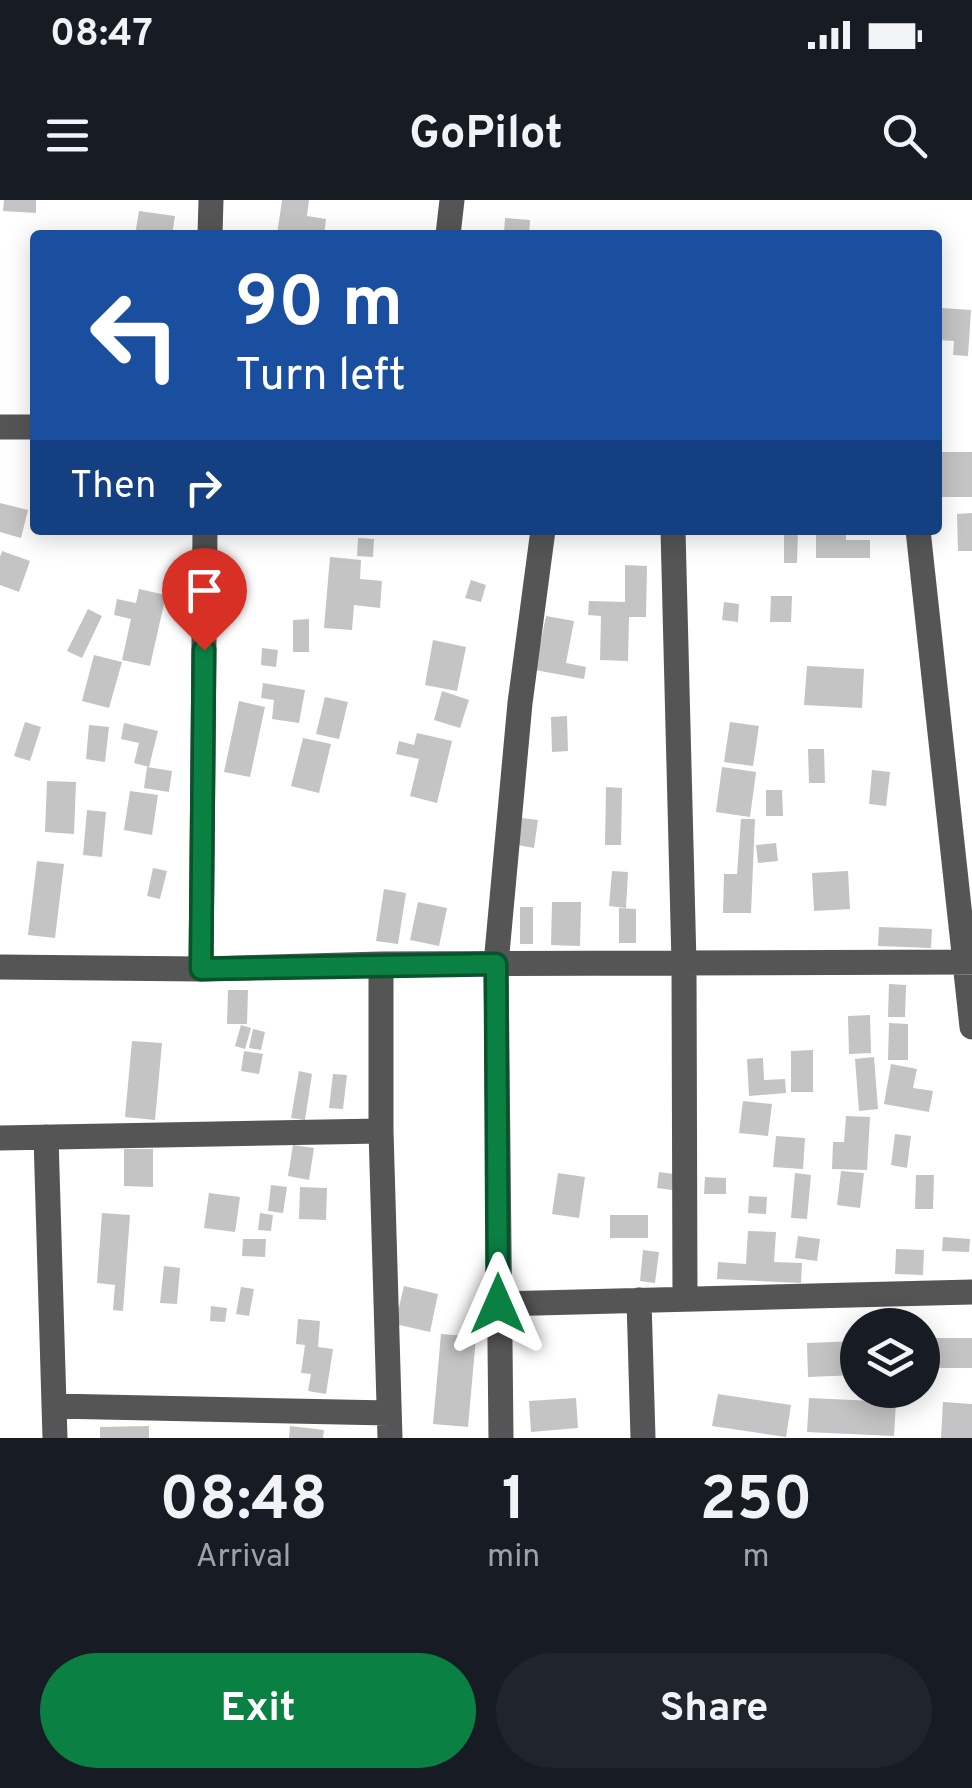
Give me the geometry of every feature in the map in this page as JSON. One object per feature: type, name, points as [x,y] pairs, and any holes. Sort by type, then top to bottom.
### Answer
[{"type":"street","points":[[210,200],[210,230]]},
{"type":"street","points":[[449,230],[452,200]]},
{"type":"street","points":[[0,426],[30,427]]},
{"type":"street","points":[[201,969],[205,535]]},
{"type":"street","points":[[501,1438],[496,964],[520,702],[542,535]]},
{"type":"street","points":[[672,535],[684,963],[685,1299]]},
{"type":"street","points":[[919,535],[969,962],[972,1027]]},
{"type":"street","points":[[0,967],[201,969],[381,964],[969,962]]},
{"type":"street","points":[[54,1406],[390,1426],[381,1131],[381,964]]},
{"type":"street","points":[[0,1138],[381,1131]]},
{"type":"street","points":[[46,1137],[54,1438]]},
{"type":"street","points":[[498,1304],[972,1292]]},
{"type":"street","points":[[639,1300],[644,1438]]},
{"type":"building","points":[[4,200],[36,200],[36,213],[3,211]]},
{"type":"building","points":[[282,200],[309,200],[307,216],[326,219],[325,230],[278,230]]},
{"type":"building","points":[[139,211],[175,216],[173,230],[136,230]]},
{"type":"building","points":[[505,218],[530,220],[529,230],[504,230]]},
{"type":"building","points":[[942,308],[971,310],[968,356],[953,355],[954,341],[942,340]]},
{"type":"building","points":[[942,452],[972,452],[972,497],[942,497]]},
{"type":"building","points":[[0,503],[28,510],[21,538],[0,532]]},
{"type":"building","points":[[972,513],[972,551],[958,551],[957,514]]},
{"type":"building","points":[[784,535],[798,535],[797,563],[784,563]]},
{"type":"building","points":[[816,535],[870,540],[870,558],[816,558]]},
{"type":"building","points":[[358,538],[374,539],[373,557],[357,556]]},
{"type":"building","points":[[2,551],[30,561],[19,592],[0,585]]},
{"type":"building","points":[[330,557],[361,560],[360,579],[382,581],[380,608],[354,605],[352,630],[324,628]]},
{"type":"building","points":[[625,565],[647,566],[646,617],[629,617],[628,661],[600,660],[601,616],[588,615],[589,601],[625,602]]},
{"type":"building","points":[[471,580],[486,585],[481,602],[465,598]]},
{"type":"building","points":[[139,589],[166,595],[150,666],[122,660],[131,619],[114,615],[117,599],[136,603]]},
{"type":"building","points":[[771,596],[792,596],[791,622],[770,622]]},
{"type":"building","points":[[724,602],[739,604],[738,622],[722,620]]},
{"type":"building","points":[[88,609],[102,616],[82,658],[67,651]]},
{"type":"building","points":[[546,616],[574,621],[566,663],[586,667],[584,679],[535,670]]},
{"type":"building","points":[[309,619],[309,652],[293,652],[293,620]]},
{"type":"building","points":[[433,640],[466,647],[457,691],[425,685]]},
{"type":"building","points":[[262,648],[278,650],[276,667],[261,665]]},
{"type":"building","points":[[94,655],[122,662],[109,708],[82,701]]},
{"type":"building","points":[[807,666],[864,669],[862,708],[804,705]]},
{"type":"building","points":[[263,683],[305,690],[299,723],[272,719],[274,700],[261,698]]},
{"type":"building","points":[[442,691],[469,700],[460,728],[434,720]]},
{"type":"building","points":[[325,697],[348,702],[339,739],[316,734]]},
{"type":"building","points":[[239,701],[265,707],[250,777],[224,772]]},
{"type":"building","points":[[567,716],[568,751],[552,752],[551,717]]},
{"type":"building","points":[[25,722],[41,727],[30,761],[14,756]]},
{"type":"building","points":[[730,722],[759,726],[753,766],[724,762]]},
{"type":"building","points":[[124,723],[158,731],[149,767],[134,763],[139,743],[121,739]]},
{"type":"building","points":[[89,725],[109,727],[105,762],[86,759]]},
{"type":"building","points":[[417,733],[452,741],[437,803],[410,796],[419,759],[396,754],[399,741],[414,745]]},
{"type":"building","points":[[303,738],[331,744],[319,793],[291,786]]},
{"type":"building","points":[[808,749],[824,749],[825,783],[809,783]]},
{"type":"building","points":[[147,767],[172,771],[169,792],[144,788]]},
{"type":"building","points":[[722,767],[756,772],[750,817],[716,812]]},
{"type":"building","points":[[872,770],[890,772],[886,806],[869,804]]},
{"type":"building","points":[[47,781],[76,782],[74,834],[45,832]]},
{"type":"building","points":[[606,787],[622,788],[621,845],[605,845]]},
{"type":"building","points":[[766,790],[782,790],[783,816],[766,816]]},
{"type":"building","points":[[130,791],[158,795],[152,835],[124,830]]},
{"type":"building","points":[[87,810],[106,812],[102,857],[83,855]]},
{"type":"building","points":[[522,818],[538,820],[534,848],[518,845]]},
{"type":"building","points":[[741,819],[755,819],[751,913],[723,913],[724,874],[737,874]]},
{"type":"building","points":[[776,843],[778,861],[758,863],[756,845]]},
{"type":"building","points":[[37,861],[64,864],[55,938],[28,935]]},
{"type":"building","points":[[153,868],[167,871],[160,899],[147,896]]},
{"type":"building","points":[[612,871],[628,872],[626,908],[609,906]]},
{"type":"building","points":[[848,871],[850,909],[814,911],[812,873]]},
{"type":"building","points":[[384,889],[406,893],[398,944],[376,941]]},
{"type":"building","points":[[418,902],[447,908],[439,946],[410,940]]},
{"type":"building","points":[[552,902],[581,902],[580,946],[551,945]]},
{"type":"building","points":[[520,907],[533,907],[533,944],[520,944]]},
{"type":"building","points":[[619,908],[636,909],[636,943],[619,943]]},
{"type":"building","points":[[879,927],[932,929],[931,948],[878,946]]},
{"type":"building","points":[[889,984],[906,985],[905,1017],[888,1017]]},
{"type":"building","points":[[228,990],[248,990],[247,1024],[227,1024]]},
{"type":"building","points":[[870,1015],[871,1053],[849,1054],[848,1016]]},
{"type":"building","points":[[889,1023],[908,1024],[908,1060],[888,1060]]},
{"type":"building","points":[[241,1025],[251,1028],[245,1049],[235,1046]]},
{"type":"building","points":[[253,1029],[265,1032],[261,1050],[249,1048]]},
{"type":"building","points":[[132,1041],[162,1043],[155,1120],[125,1117]]},
{"type":"building","points":[[813,1050],[813,1092],[791,1092],[791,1051]]},
{"type":"building","points":[[244,1051],[263,1054],[259,1074],[241,1071]]},
{"type":"building","points":[[874,1057],[878,1109],[859,1111],[855,1059]]},
{"type":"building","points":[[763,1058],[764,1080],[785,1079],[786,1093],[749,1096],[747,1059]]},
{"type":"building","points":[[891,1064],[917,1069],[913,1088],[933,1091],[929,1112],[884,1104]]},
{"type":"building","points":[[299,1071],[312,1074],[305,1120],[291,1118]]},
{"type":"building","points":[[333,1074],[347,1075],[343,1109],[329,1108]]},
{"type":"building","points":[[743,1101],[772,1104],[768,1136],[739,1133]]},
{"type":"building","points":[[846,1116],[870,1117],[867,1170],[832,1169],[833,1142],[844,1142]]},
{"type":"building","points":[[895,1134],[911,1136],[907,1168],[891,1165]]},
{"type":"building","points":[[776,1136],[805,1138],[803,1169],[773,1167]]},
{"type":"building","points":[[293,1145],[314,1148],[309,1180],[288,1176]]},
{"type":"building","points":[[124,1149],[153,1149],[153,1187],[124,1186]]},
{"type":"building","points":[[841,1171],[864,1173],[860,1208],[837,1205]]},
{"type":"building","points":[[659,1172],[674,1174],[672,1190],[657,1188]]},
{"type":"building","points":[[558,1173],[585,1177],[579,1218],[552,1214]]},
{"type":"building","points":[[795,1173],[811,1175],[807,1219],[791,1218]]},
{"type":"building","points":[[916,1175],[934,1175],[933,1209],[915,1209]]},
{"type":"building","points":[[705,1177],[726,1178],[726,1194],[704,1194]]},
{"type":"building","points":[[271,1185],[287,1187],[283,1213],[268,1211]]},
{"type":"building","points":[[300,1187],[327,1188],[326,1220],[299,1219]]},
{"type":"building","points":[[209,1193],[240,1197],[235,1232],[204,1228]]},
{"type":"building","points":[[749,1196],[767,1197],[766,1214],[748,1213]]},
{"type":"building","points":[[102,1213],[130,1215],[123,1311],[113,1310],[115,1285],[97,1283]]},
{"type":"building","points":[[260,1213],[273,1215],[271,1231],[258,1230]]},
{"type":"building","points":[[610,1215],[648,1215],[648,1238],[610,1238]]},
{"type":"building","points":[[748,1231],[776,1232],[774,1262],[802,1263],[801,1283],[717,1279],[718,1262],[746,1264]]},
{"type":"building","points":[[798,1236],[820,1239],[817,1261],[795,1258]]},
{"type":"building","points":[[943,1237],[970,1239],[969,1252],[942,1251]]},
{"type":"building","points":[[243,1239],[266,1239],[265,1257],[242,1256]]},
{"type":"building","points":[[896,1249],[924,1250],[923,1275],[895,1274]]},
{"type":"building","points":[[643,1250],[659,1252],[655,1283],[640,1281]]},
{"type":"building","points":[[164,1266],[180,1268],[177,1304],[160,1303]]},
{"type":"building","points":[[404,1286],[438,1294],[430,1332],[395,1324]]},
{"type":"building","points":[[241,1287],[254,1289],[249,1316],[236,1314]]},
{"type":"building","points":[[211,1306],[227,1308],[225,1322],[210,1321]]},
{"type":"building","points":[[298,1319],[320,1321],[318,1347],[333,1349],[326,1394],[308,1391],[311,1374],[301,1373],[305,1345],[296,1344]]},
{"type":"building","points":[[441,1334],[476,1337],[468,1427],[433,1424]]},
{"type":"building","points":[[940,1338],[972,1338],[972,1368],[940,1368]]},
{"type":"building","points":[[840,1342],[840,1376],[808,1377],[807,1343]]},
{"type":"building","points":[[718,1394],[791,1405],[786,1437],[712,1426]]},
{"type":"building","points":[[576,1398],[578,1428],[531,1432],[529,1401]]},
{"type":"building","points":[[809,1398],[840,1399],[840,1408],[896,1408],[894,1436],[807,1432]]},
{"type":"building","points":[[943,1402],[972,1404],[972,1438],[941,1438]]},
{"type":"building","points":[[149,1426],[149,1438],[100,1438],[100,1427]]},
{"type":"building","points":[[290,1426],[324,1430],[323,1438],[289,1438]]},
{"type":"route","points":[[204,650],[201,969],[496,964],[498,1304]]}]
